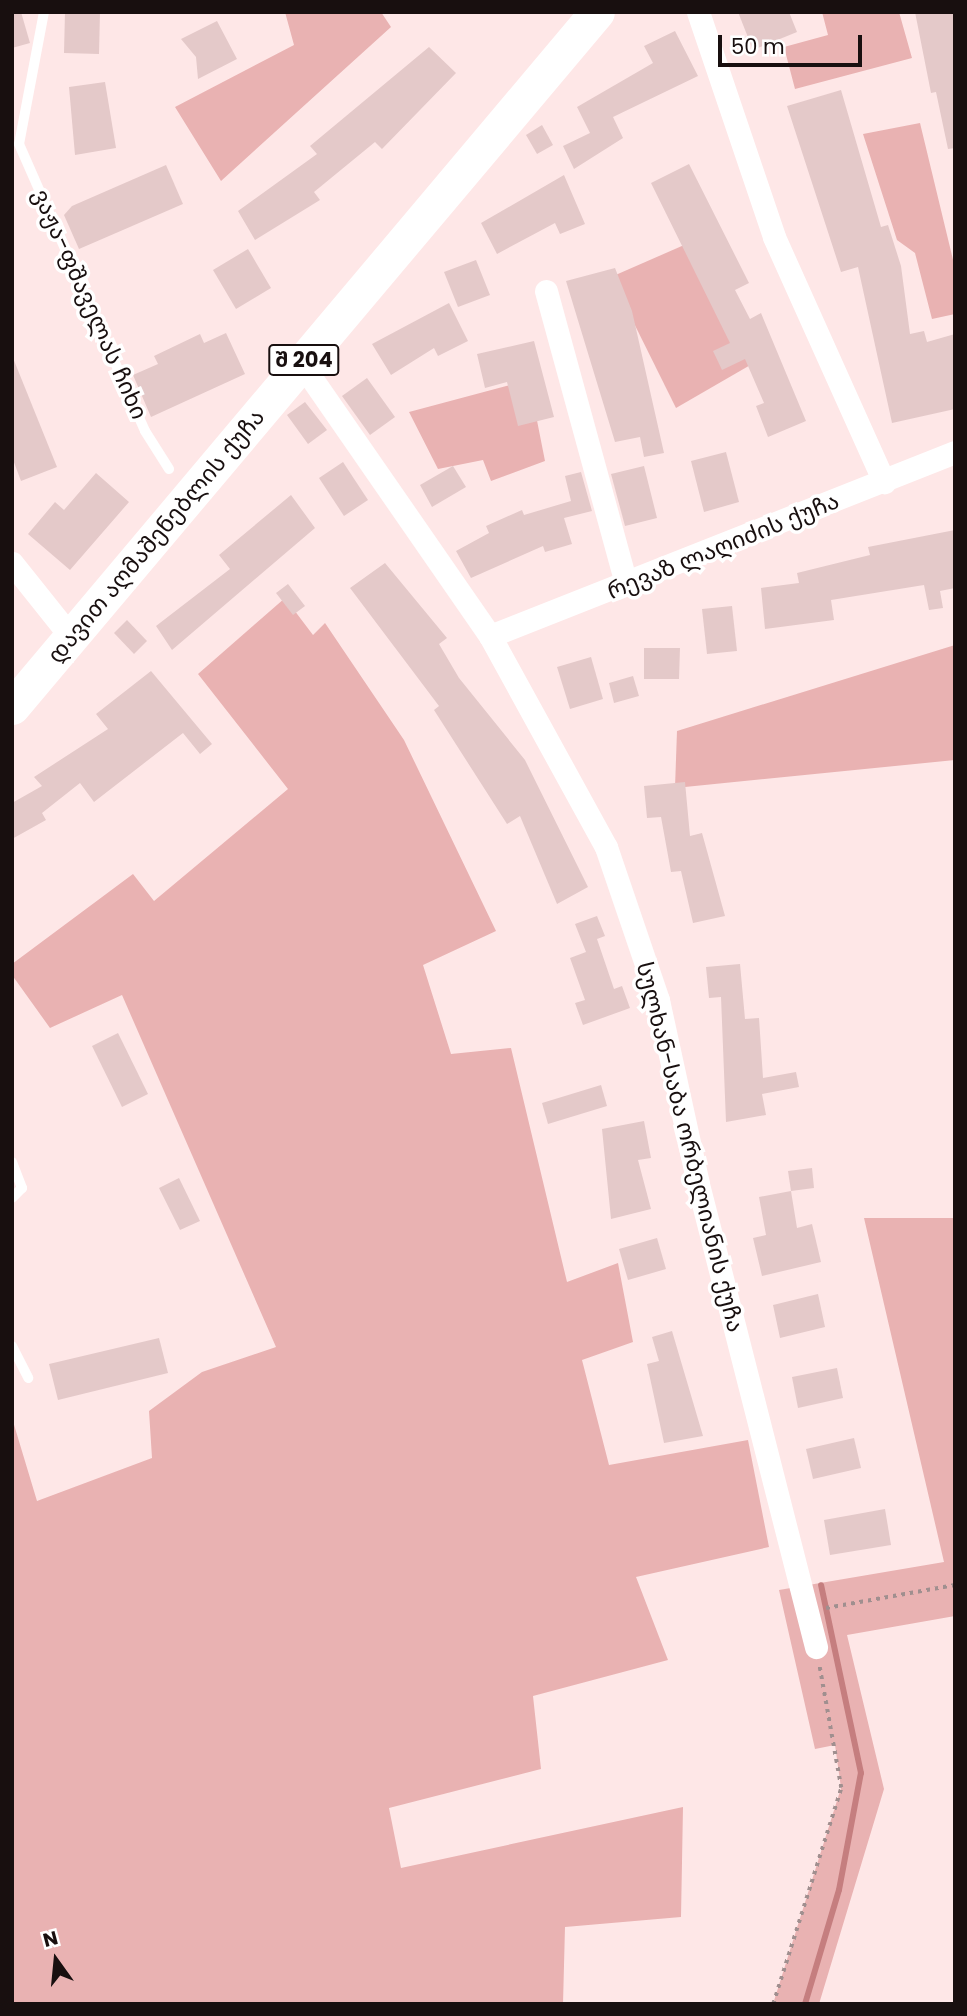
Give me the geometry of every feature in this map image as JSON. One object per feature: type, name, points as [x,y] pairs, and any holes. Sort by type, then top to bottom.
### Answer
[{"type":"main road","name":"დავით აღმაშენებლის ქუჩა","points":[[12,707],[597,12]]},
{"type":"street","points":[[698,12],[774,237],[884,482]]},
{"type":"street","points":[[546,291],[626,584]]},
{"type":"street","name":"სულხან-საბა ორბელიანის ქუჩა","points":[[302,363],[490,636],[606,847],[658,1000],[698,1184],[816,1647]]},
{"type":"street","name":"რევაზ ლაღიძის ქუჩა","points":[[490,636],[955,452]]},
{"type":"street","points":[[12,563],[71,637]]},
{"type":"lane","name":"ვაჟა-ფშაველას ჩიხი","points":[[44,12],[19,144],[145,431],[169,469]]},
{"type":"lane","points":[[12,1162],[22,1188],[12,1198]]},
{"type":"lane","points":[[12,1346],[28,1378]]},
{"type":"path","points":[[835,1606],[955,1585]]},
{"type":"path","points":[[773,2004],[841,1788],[816,1647]]},
{"type":"shaded area","points":[[285,12],[381,12],[391,27],[221,181],[175,107],[294,45]]},
{"type":"shaded area","points":[[822,12],[899,12],[912,58],[795,89],[784,47],[828,35]]},
{"type":"shaded area","points":[[920,123],[955,268],[955,314],[932,319],[915,253],[897,240],[863,134]]},
{"type":"shaded area","points":[[691,242],[759,360],[676,408],[611,277]]},
{"type":"shaded area","points":[[529,380],[545,461],[491,481],[483,460],[438,469],[409,412]]},
{"type":"shaded area","points":[[285,598],[313,635],[325,623],[404,740],[496,931],[423,965],[451,1054],[511,1048],[567,1282],[618,1263],[633,1342],[582,1360],[609,1465],[748,1440],[769,1547],[636,1577],[668,1660],[533,1696],[541,1769],[389,1808],[401,1868],[683,1807],[681,1917],[565,1927],[563,2004],[12,2004],[12,1418],[37,1501],[152,1458],[149,1411],[202,1372],[276,1347],[122,995],[50,1028],[12,975],[12,964],[133,874],[154,901],[288,789],[198,674]]},
{"type":"shaded area","points":[[955,645],[955,760],[675,788],[677,731]]},
{"type":"shaded area","points":[[864,1218],[955,1218],[955,1616],[847,1635],[884,1789],[819,2004],[773,2004],[841,1788],[835,1745],[815,1749],[779,1590],[944,1562]]},
{"type":"building","points":[[12,12],[21,12],[30,43],[12,48]]},
{"type":"building","points":[[65,12],[100,12],[99,54],[64,53]]},
{"type":"building","points":[[738,12],[789,12],[797,32],[753,50]]},
{"type":"building","points":[[915,12],[955,12],[955,148],[948,149],[936,92],[931,93]]},
{"type":"building","points":[[217,21],[237,59],[198,79],[196,57],[181,39]]},
{"type":"building","points":[[675,31],[698,76],[613,117],[623,138],[574,169],[563,146],[590,133],[577,107],[653,63],[644,46]]},
{"type":"building","points":[[429,47],[456,73],[382,149],[375,142],[314,192],[320,200],[255,240],[238,211],[317,154],[310,146]]},
{"type":"building","points":[[105,82],[116,148],[75,155],[69,87]]},
{"type":"building","points":[[841,90],[881,227],[888,225],[901,266],[910,334],[924,331],[927,342],[955,334],[955,409],[892,423],[858,267],[841,272],[787,106]]},
{"type":"building","points":[[542,125],[553,145],[537,154],[526,135]]},
{"type":"building","points":[[689,164],[749,283],[735,290],[750,319],[761,313],[806,421],[768,437],[756,406],[764,403],[745,359],[722,370],[713,351],[730,343],[651,183]]},
{"type":"building","points":[[166,165],[183,204],[79,249],[64,215],[72,206]]},
{"type":"building","points":[[564,175],[585,224],[560,234],[555,223],[497,254],[481,223]]},
{"type":"building","points":[[248,249],[271,288],[236,309],[213,270]]},
{"type":"building","points":[[476,260],[490,295],[458,307],[444,272]]},
{"type":"building","points":[[615,268],[632,311],[664,453],[644,457],[640,437],[615,442],[566,281]]},
{"type":"building","points":[[449,303],[468,341],[438,356],[434,348],[391,375],[372,344]]},
{"type":"building","points":[[226,333],[245,374],[151,417],[133,375],[158,364],[154,356],[200,334],[204,343]]},
{"type":"building","points":[[534,341],[554,417],[518,426],[507,382],[485,388],[477,354]]},
{"type":"building","points":[[13,358],[57,467],[21,481],[12,457]]},
{"type":"building","points":[[367,378],[395,417],[370,435],[342,396]]},
{"type":"building","points":[[305,402],[327,430],[308,444],[287,415]]},
{"type":"building","points":[[726,452],[739,502],[704,512],[691,461]]},
{"type":"building","points":[[343,462],[368,500],[344,516],[319,478]]},
{"type":"building","points":[[453,466],[466,487],[432,507],[420,485]]},
{"type":"building","points":[[644,466],[657,518],[625,526],[611,474]]},
{"type":"building","points":[[581,472],[592,511],[564,518],[572,544],[545,552],[543,546],[471,578],[456,551],[489,533],[486,526],[522,510],[524,515],[571,501],[565,476]]},
{"type":"building","points":[[96,473],[129,502],[70,570],[28,534],[55,502],[64,510]]},
{"type":"building","points":[[291,495],[315,528],[172,650],[156,626],[230,569],[219,555]]},
{"type":"building","points":[[955,530],[955,588],[940,591],[943,608],[929,610],[924,585],[831,600],[834,620],[765,629],[761,588],[799,583],[797,573],[870,555],[868,547]]},
{"type":"building","points":[[385,563],[447,638],[439,644],[459,678],[525,760],[588,887],[557,904],[520,816],[507,824],[434,710],[439,706],[350,588]]},
{"type":"building","points":[[288,584],[305,606],[293,615],[276,593]]},
{"type":"building","points":[[732,606],[737,651],[707,654],[702,609]]},
{"type":"building","points":[[127,620],[147,641],[134,654],[114,633]]},
{"type":"building","points":[[644,648],[680,648],[679,679],[644,679]]},
{"type":"building","points":[[591,657],[603,699],[570,709],[557,667]]},
{"type":"building","points":[[151,671],[212,744],[200,754],[183,733],[94,802],[80,783],[42,813],[46,820],[12,839],[12,803],[42,786],[34,777],[108,729],[96,714]]},
{"type":"building","points":[[633,676],[639,696],[614,703],[609,683]]},
{"type":"building","points":[[685,782],[690,836],[702,833],[725,916],[693,923],[681,871],[671,872],[661,817],[647,818],[644,786]]},
{"type":"building","points":[[597,916],[605,936],[597,939],[614,989],[622,986],[630,1008],[583,1025],[575,1003],[585,1000],[570,958],[586,952],[575,924]]},
{"type":"building","points":[[740,964],[745,1019],[759,1018],[763,1078],[796,1072],[799,1087],[762,1094],[766,1115],[726,1122],[721,997],[709,998],[706,967]]},
{"type":"building","points":[[118,1033],[148,1094],[122,1107],[92,1046]]},
{"type":"building","points":[[601,1085],[607,1106],[548,1124],[542,1103]]},
{"type":"building","points":[[644,1121],[651,1158],[638,1160],[651,1209],[611,1219],[602,1129]]},
{"type":"building","points":[[812,1168],[814,1188],[791,1191],[788,1171]]},
{"type":"building","points":[[179,1178],[200,1221],[180,1230],[159,1188]]},
{"type":"building","points":[[791,1191],[797,1228],[812,1224],[821,1262],[762,1276],[753,1238],[766,1235],[759,1197]]},
{"type":"building","points":[[657,1238],[666,1269],[628,1280],[619,1249]]},
{"type":"building","points":[[818,1294],[825,1327],[780,1338],[773,1305]]},
{"type":"building","points":[[672,1331],[703,1436],[664,1443],[647,1364],[659,1361],[652,1337]]},
{"type":"building","points":[[159,1338],[168,1373],[58,1400],[49,1364]]},
{"type":"building","points":[[837,1368],[843,1398],[798,1408],[792,1377]]},
{"type":"building","points":[[854,1438],[861,1468],[813,1479],[806,1449]]},
{"type":"building","points":[[885,1509],[891,1545],[830,1555],[824,1520]]},
{"type":"waterway","points":[[805,2004],[839,1890],[861,1773],[821,1585]]}]
